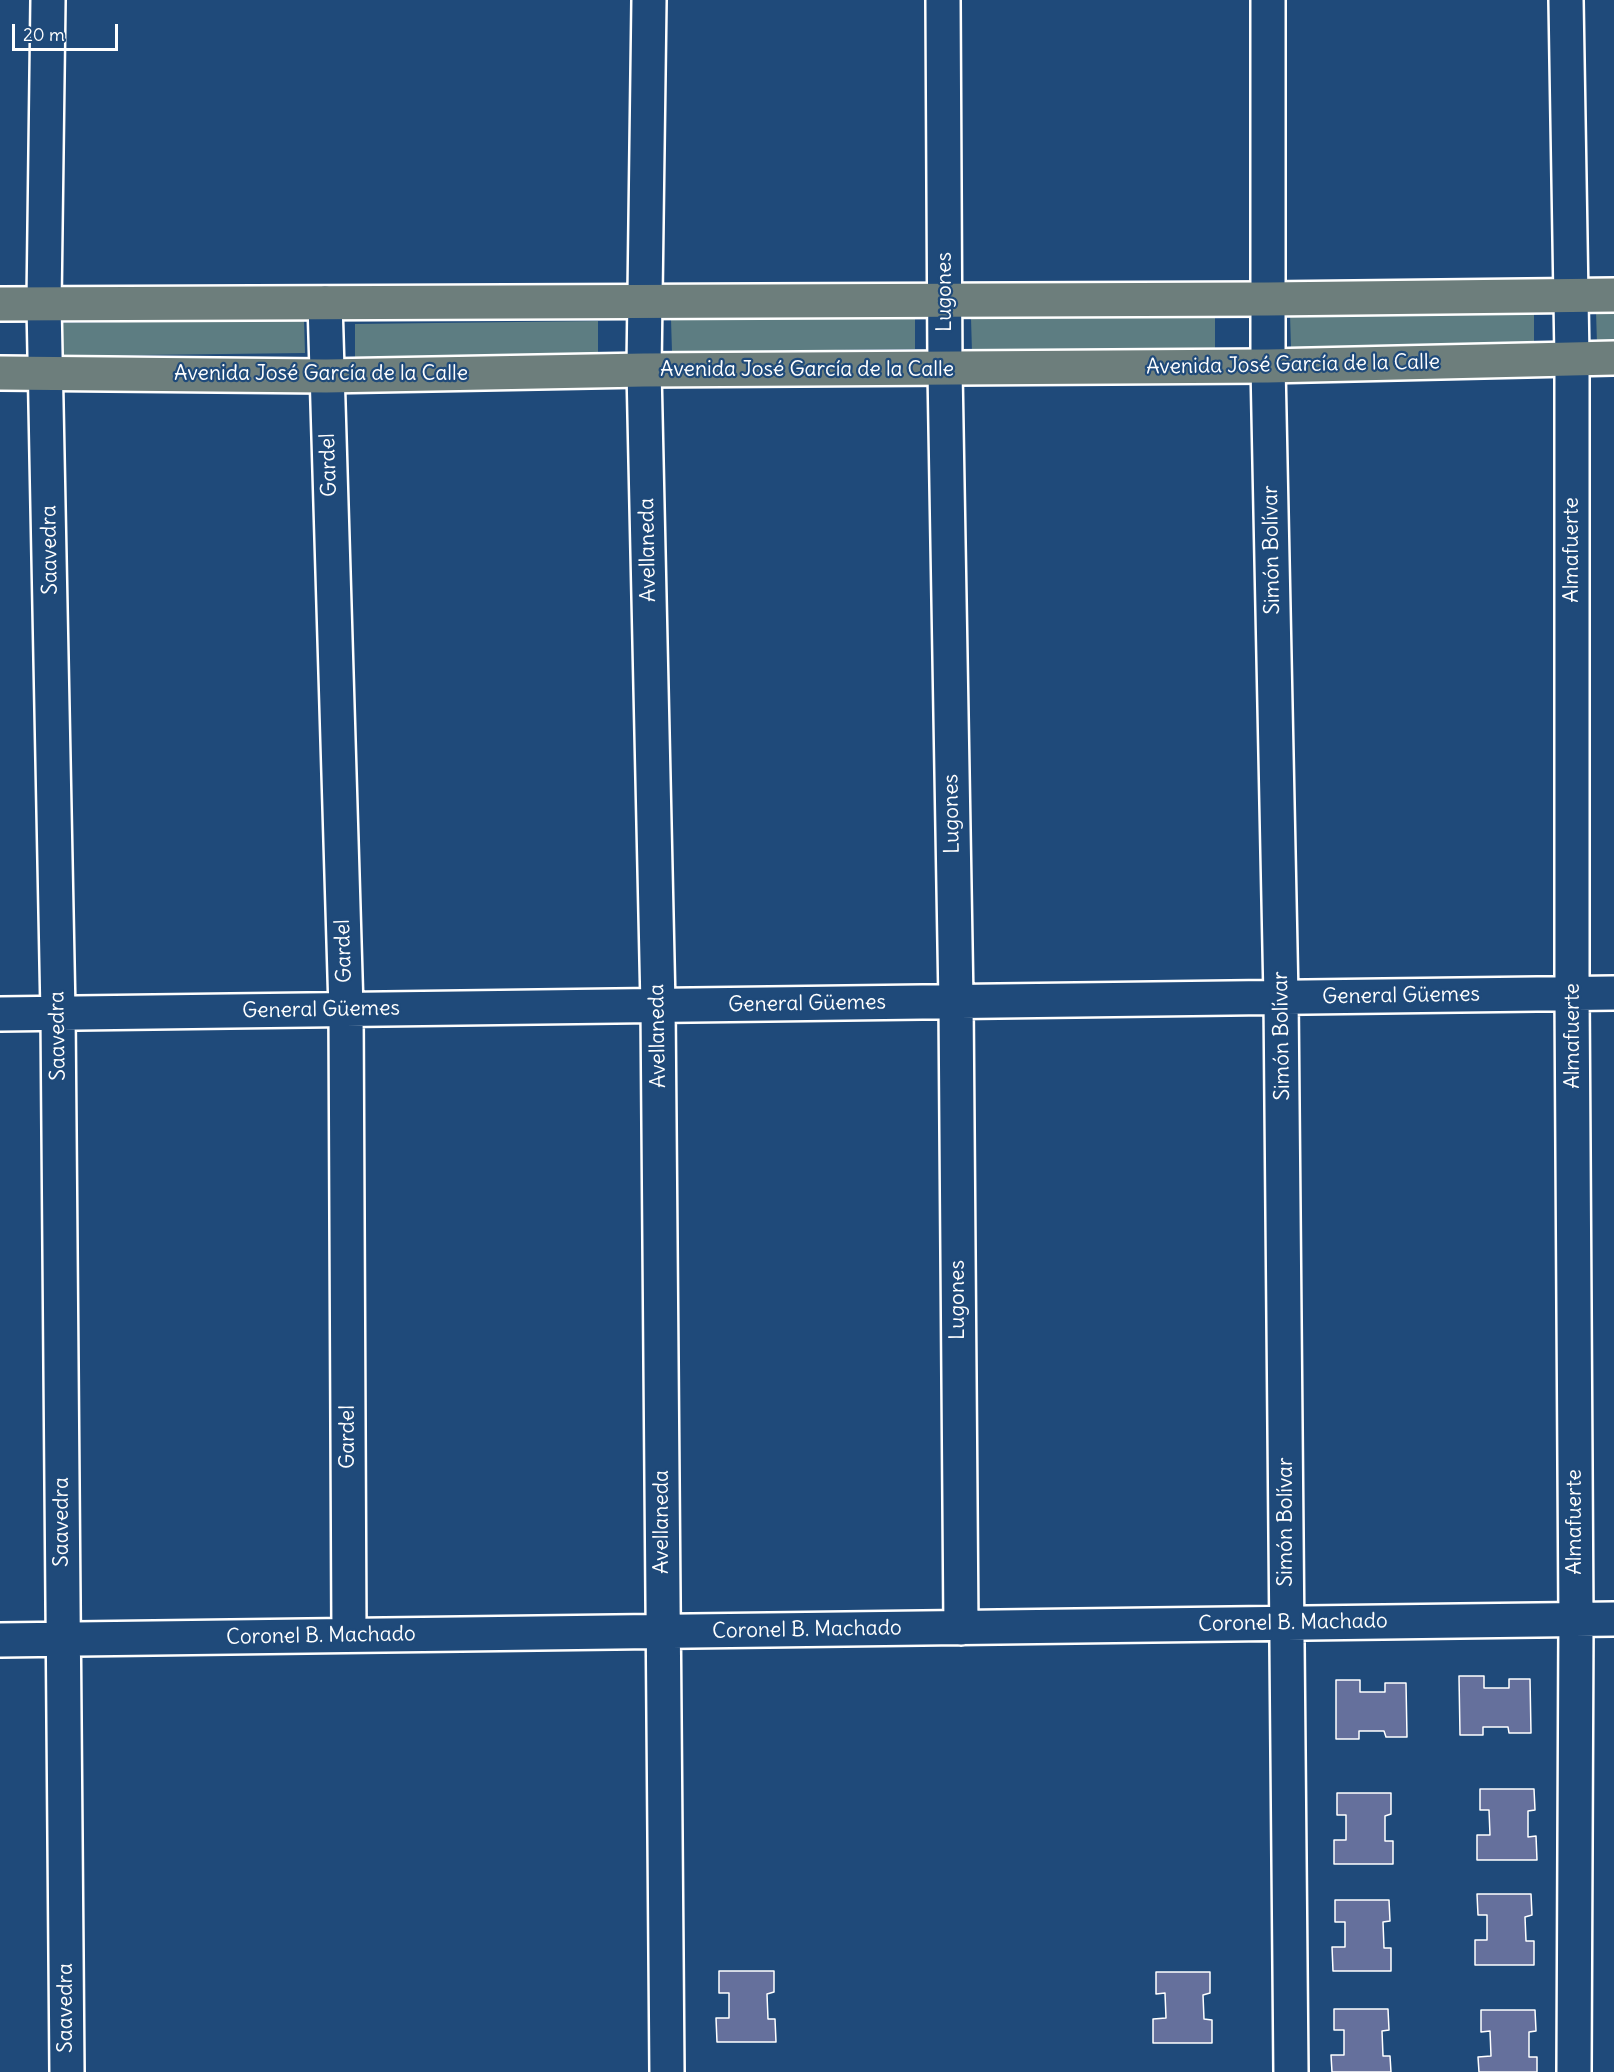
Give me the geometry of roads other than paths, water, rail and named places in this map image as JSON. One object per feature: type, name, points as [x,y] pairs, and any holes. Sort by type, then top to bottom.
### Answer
[{"type":"main road","points":[[0,304],[1267,300],[1614,295]]},
{"type":"main road","name":"Avenida José García de la Calle","points":[[0,373],[326,376],[644,370],[1268,366],[1614,358]]},
{"type":"street","name":"Saavedra","points":[[48,0],[44,304],[58,1013],[67,2072]]},
{"type":"street","name":"Avellaneda","points":[[649,0],[644,370],[658,1005],[667,2072]]},
{"type":"street","name":"Lugones","points":[[943,0],[945,369],[956,1002],[961,1628]]},
{"type":"street","name":"Simón Bolívar","points":[[1268,0],[1267,300],[1281,997],[1291,2072]]},
{"type":"street","name":"Almafuerte","points":[[1566,0],[1572,358],[1572,994],[1576,1620],[1574,2072]]},
{"type":"street","name":"Gardel","points":[[325,303],[346,1009],[349,1635]]},
{"type":"street","name":"General Güemes","points":[[0,1014],[1614,993]]},
{"type":"street","name":"Coronel B. Machado","points":[[0,1640],[1614,1619]]}]
